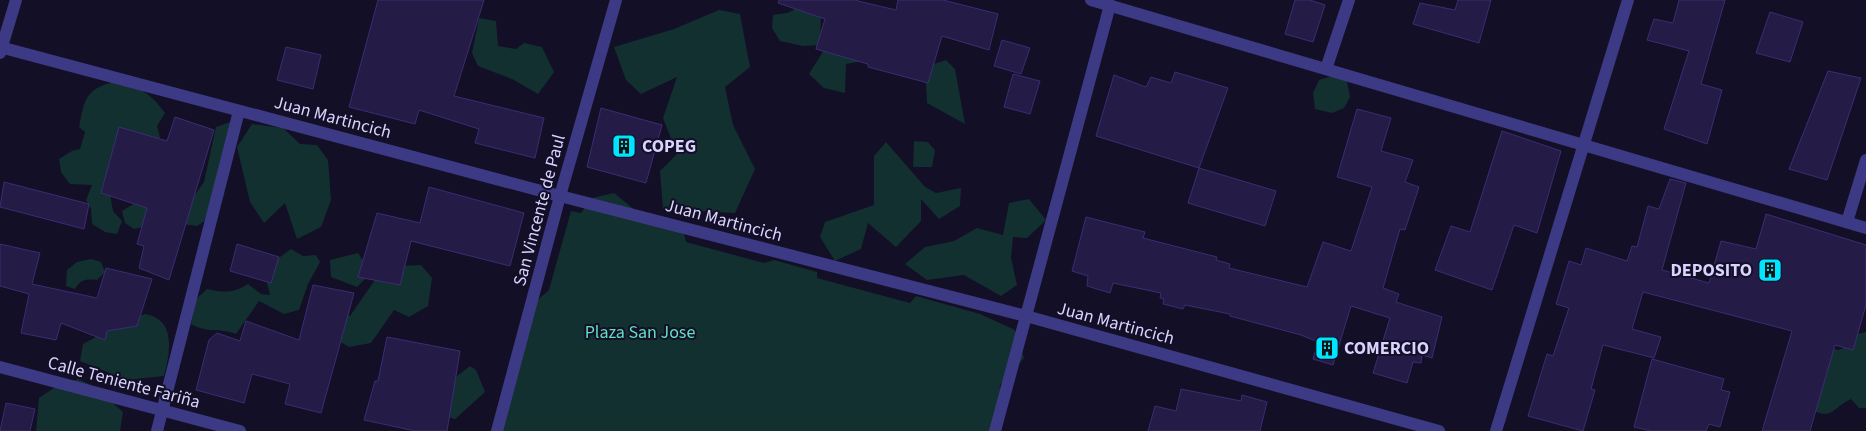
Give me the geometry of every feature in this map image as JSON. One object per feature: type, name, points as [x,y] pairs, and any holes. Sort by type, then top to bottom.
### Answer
[{"type":"street","points":[[1,49],[16,0]]},
{"type":"street","name":"San Vincente de Paul","points":[[497,431],[560,196],[616,0]]},
{"type":"street","points":[[1092,0],[1866,228]]},
{"type":"street","points":[[1326,69],[1349,0]]},
{"type":"street","points":[[1496,431],[1628,0]]},
{"type":"street","points":[[995,431],[1110,6]]},
{"type":"street","name":"Juan Martincich","points":[[1,49],[1026,316],[1439,431]]},
{"type":"street","points":[[157,431],[240,111]]},
{"type":"street","points":[[1847,222],[1866,160]]},
{"type":"street","name":"Calle Teniente Fariña","points":[[0,367],[240,431]]},
{"type":"green space","points":[[806,4],[821,11],[820,45],[803,46],[780,41],[772,28],[773,15],[787,13]]},
{"type":"green space","points":[[719,10],[740,14],[750,67],[725,87],[733,125],[755,169],[735,213],[663,209],[660,171],[677,154],[663,118],[677,77],[641,94],[626,80],[614,47],[674,29]]},
{"type":"green space","points":[[479,18],[496,21],[498,46],[516,49],[524,43],[542,47],[554,72],[538,94],[512,79],[478,66],[472,53]]},
{"type":"green space","points":[[824,50],[869,60],[846,64],[845,93],[824,88],[809,74]]},
{"type":"green space","points":[[946,60],[955,69],[965,124],[927,103],[925,67]]},
{"type":"green space","points":[[1332,76],[1347,81],[1350,97],[1344,108],[1332,113],[1315,109],[1313,93],[1319,80]]},
{"type":"green space","points":[[117,81],[133,86],[150,96],[165,113],[157,126],[160,137],[151,148],[108,183],[113,211],[122,221],[117,234],[105,232],[92,224],[91,209],[86,200],[92,185],[70,184],[61,172],[59,159],[72,151],[80,149],[85,132],[79,127],[88,96],[98,87]]},
{"type":"green space","points":[[230,122],[235,129],[209,218],[197,226],[166,222],[134,229],[125,223],[122,211],[140,200],[194,196],[204,182],[216,127]]},
{"type":"green space","points":[[252,124],[283,128],[300,144],[317,145],[328,160],[331,200],[321,227],[297,239],[285,203],[264,223],[250,202],[237,147]]},
{"type":"green space","points":[[914,141],[928,142],[935,150],[932,167],[913,167]]},
{"type":"green space","points":[[886,142],[925,187],[936,193],[961,188],[960,206],[939,219],[921,199],[921,221],[896,247],[868,223],[861,249],[835,261],[820,237],[825,222],[874,205],[874,156]]},
{"type":"green space","name":"Plaza San Jose","points":[[614,193],[641,215],[684,234],[686,242],[764,263],[774,260],[817,272],[817,278],[910,303],[916,296],[980,314],[1015,330],[1024,358],[1000,385],[999,431],[497,431],[533,304],[549,290],[571,211],[581,213],[592,198]]},
{"type":"green space","points":[[1029,199],[1046,220],[1027,238],[1013,237],[1011,258],[1017,285],[1001,296],[964,275],[927,280],[905,264],[925,247],[954,241],[977,228],[1003,235],[1009,203]]},
{"type":"green space","points":[[291,249],[303,256],[316,255],[320,262],[308,284],[299,310],[284,314],[259,301],[236,334],[203,329],[191,324],[196,299],[207,289],[229,291],[248,284],[261,294],[270,295],[265,275],[273,262]]},
{"type":"green space","points":[[358,253],[371,273],[357,287],[331,277],[330,260]]},
{"type":"green space","points":[[91,259],[101,262],[105,272],[97,280],[82,281],[75,289],[66,286],[67,270],[77,262]]},
{"type":"green space","points":[[421,265],[432,278],[428,306],[409,317],[394,310],[371,343],[349,347],[325,333],[336,309],[350,316],[375,280],[392,283],[398,266]]},
{"type":"green space","points":[[145,314],[155,317],[167,330],[169,348],[164,376],[127,380],[80,361],[83,344],[107,331],[113,320],[124,320],[131,327],[136,317]]},
{"type":"green space","points":[[1866,332],[1866,408],[1859,408],[1851,399],[1828,413],[1823,414],[1810,409],[1826,346],[1838,350],[1850,346],[1853,335]]},
{"type":"green space","points":[[470,366],[476,370],[485,392],[455,419],[430,411],[456,377]]},
{"type":"green space","points":[[78,379],[93,386],[123,412],[120,431],[36,431],[39,398],[54,388]]},
{"type":"building","points":[[378,0],[484,0],[454,96],[544,118],[535,158],[475,143],[479,129],[419,110],[415,124],[349,107]]},
{"type":"building","points":[[779,0],[854,0],[896,10],[898,0],[943,0],[998,14],[989,50],[942,36],[928,83],[868,67],[868,64],[816,49],[825,19],[778,3]]},
{"type":"building","points":[[1295,0],[1310,0],[1325,5],[1313,42],[1285,34]]},
{"type":"building","points":[[1458,0],[1491,0],[1479,43],[1413,24],[1420,3],[1455,10]]},
{"type":"building","points":[[1679,0],[1725,0],[1701,84],[1722,90],[1707,144],[1664,129],[1689,51],[1647,40],[1654,19],[1673,23]]},
{"type":"building","points":[[1770,12],[1803,22],[1790,62],[1756,53]]},
{"type":"building","points":[[1002,40],[1030,48],[1021,74],[994,66]]},
{"type":"building","points":[[286,47],[321,55],[313,89],[277,80]]},
{"type":"building","points":[[1828,71],[1861,78],[1827,180],[1789,169]]},
{"type":"building","points":[[1175,72],[1228,88],[1199,168],[1096,136],[1114,75],[1146,87],[1151,77],[1171,83]]},
{"type":"building","points":[[1013,74],[1040,81],[1030,114],[1004,107]]},
{"type":"building","name":"COPEG","points":[[601,108],[662,125],[646,183],[587,167]]},
{"type":"building","points":[[1357,109],[1391,118],[1381,151],[1413,160],[1405,182],[1419,187],[1405,230],[1400,229],[1383,288],[1399,294],[1396,302],[1442,317],[1432,358],[1422,355],[1421,363],[1413,362],[1407,383],[1373,373],[1390,318],[1351,306],[1333,365],[1313,359],[1318,342],[1301,335],[1230,316],[1230,314],[1185,305],[1183,309],[1163,304],[1164,299],[1160,298],[1161,293],[1113,283],[1110,293],[1087,286],[1088,276],[1072,271],[1086,217],[1145,232],[1143,238],[1217,257],[1216,260],[1230,264],[1229,268],[1307,287],[1323,242],[1351,251],[1372,187],[1337,177]]},
{"type":"building","points":[[175,117],[214,130],[169,280],[139,268],[144,246],[137,244],[147,208],[101,193],[119,127],[167,141]]},
{"type":"building","points":[[1502,131],[1561,151],[1537,233],[1514,225],[1492,290],[1435,270],[1451,226],[1470,232]]},
{"type":"building","points":[[1199,168],[1276,191],[1265,226],[1188,203]]},
{"type":"building","points":[[1670,179],[1686,183],[1662,270],[1709,283],[1721,241],[1756,249],[1766,214],[1866,245],[1866,305],[1853,350],[1835,345],[1810,431],[1762,431],[1792,331],[1643,292],[1632,329],[1661,337],[1654,358],[1603,345],[1591,389],[1595,390],[1583,431],[1528,416],[1547,354],[1553,356],[1569,308],[1556,304],[1569,261],[1581,265],[1586,248],[1627,261],[1632,246],[1637,247],[1648,206],[1659,209]]},
{"type":"building","points":[[4,182],[89,204],[84,229],[0,207]]},
{"type":"building","points":[[429,187],[524,213],[510,266],[411,241],[400,285],[358,277],[377,213],[420,223]]},
{"type":"building","points":[[0,244],[40,253],[32,284],[97,298],[106,268],[152,279],[137,326],[107,331],[105,340],[61,323],[56,340],[21,333],[29,294],[0,286]]},
{"type":"building","points":[[237,244],[279,257],[271,283],[230,271]]},
{"type":"building","points":[[313,285],[354,293],[321,413],[285,404],[290,384],[252,374],[244,403],[196,390],[209,340],[217,333],[240,341],[246,321],[299,340]]},
{"type":"building","points":[[387,337],[460,351],[447,431],[415,431],[364,420],[375,381],[378,381]]},
{"type":"building","points":[[1652,359],[1724,379],[1721,390],[1730,392],[1720,427],[1709,424],[1706,431],[1651,431],[1634,427]]},
{"type":"building","points":[[1181,389],[1241,401],[1242,395],[1267,402],[1260,431],[1148,431],[1155,406],[1176,411]]},
{"type":"building","points":[[6,403],[35,409],[30,431],[0,431]]},
{"type":"place","name":"COPEG","points":[[624,146]]},
{"type":"place","name":"DEPOSITO","points":[[1770,270]]},
{"type":"place","name":"COMERCIO","points":[[1327,348]]}]
